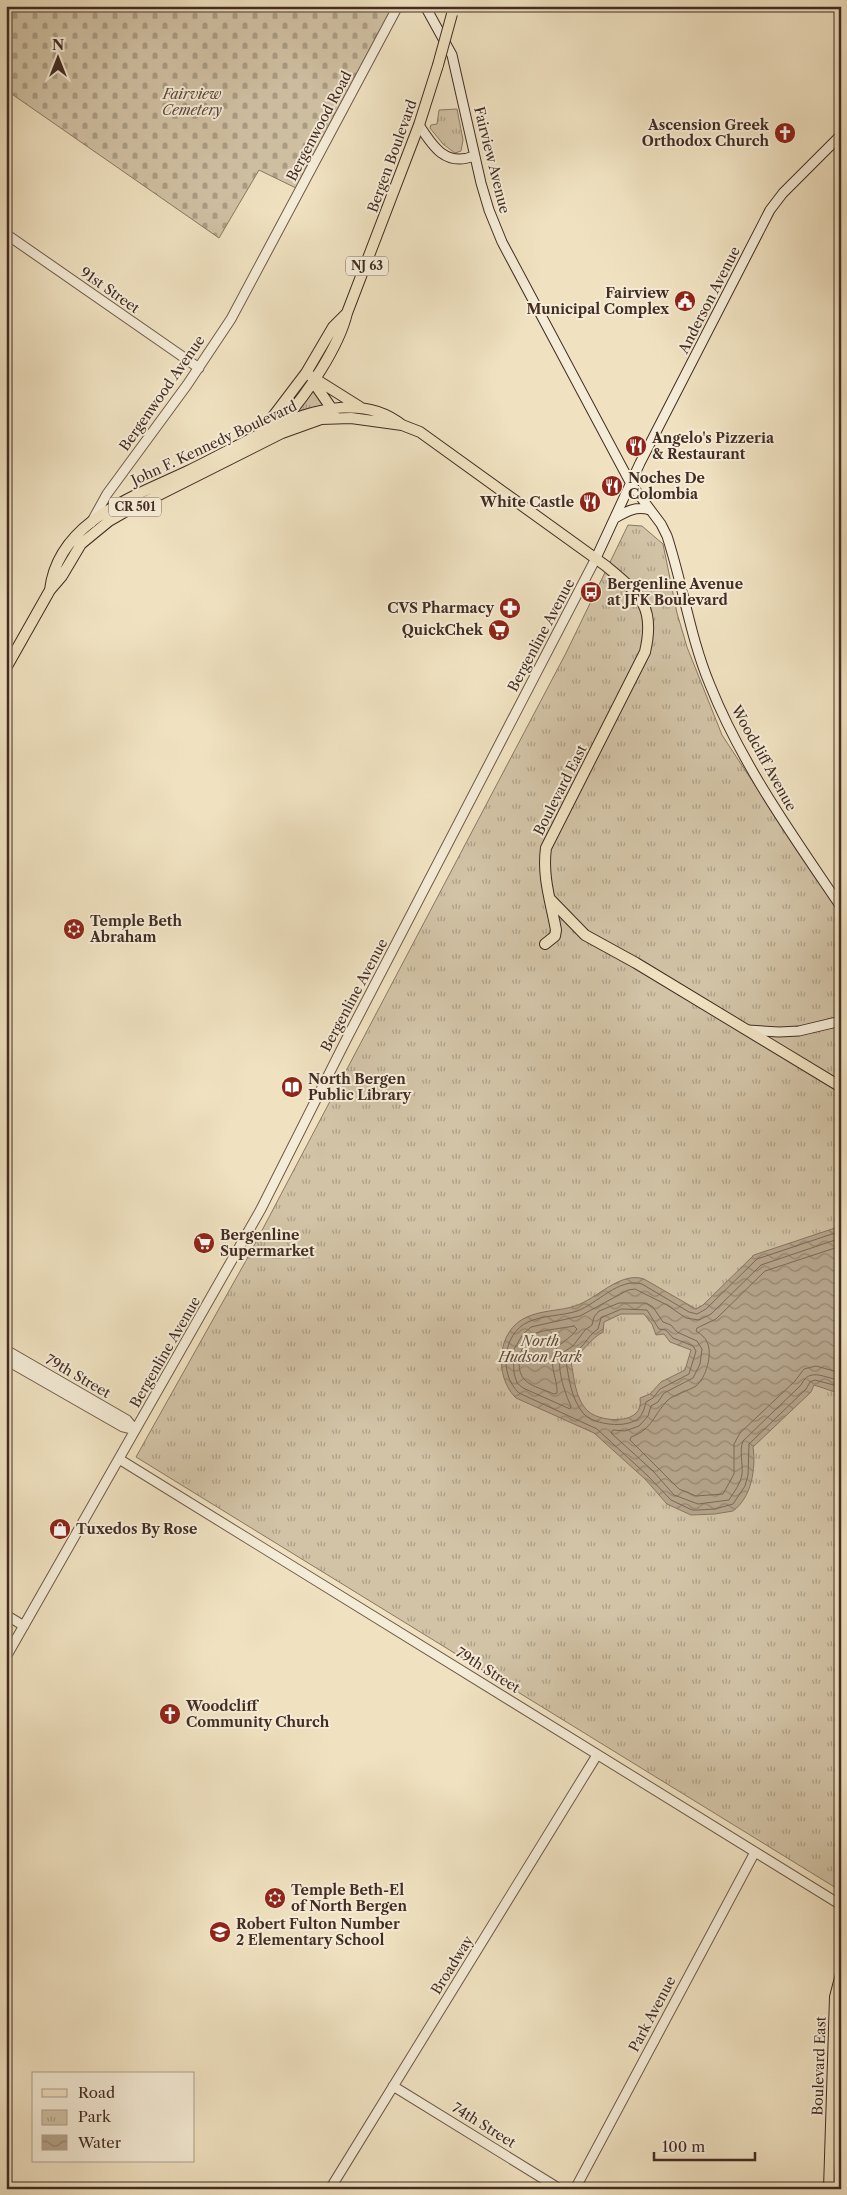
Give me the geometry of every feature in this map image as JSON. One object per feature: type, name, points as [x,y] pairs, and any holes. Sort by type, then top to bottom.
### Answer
[{"type":"main road","name":"Bergen Boulevard","points":[[264,436],[343,331],[418,125],[438,65],[453,10]]},
{"type":"main road","name":"Bergen Boulevard","points":[[280,424],[310,376]]},
{"type":"main road","points":[[310,376],[362,407]]},
{"type":"main road","points":[[310,376],[337,418]]},
{"type":"main road","name":"John F. Kennedy Boulevard","points":[[6,668],[50,590],[62,576],[81,544],[109,521],[264,436],[280,424],[306,414],[331,408],[362,407],[392,417],[402,425]]},
{"type":"main road","name":"John F. Kennedy Boulevard","points":[[50,590],[52,574],[71,542],[102,513],[117,504],[264,436],[321,419],[337,418],[402,425],[425,434],[596,558]]},
{"type":"main road","name":"Boulevard East","points":[[544,944],[555,936],[556,931],[543,866],[546,848],[645,652],[648,637],[649,621],[642,601],[634,590],[596,558]]},
{"type":"main road","points":[[549,898],[585,935],[617,952],[841,1087]]},
{"type":"main road","name":"Boulevard East","points":[[829,2189],[835,1997],[841,1974]]},
{"type":"street","name":"Bergenwood Road","points":[[265,258],[398,6]]},
{"type":"street","name":"Fairview Avenue","points":[[425,6],[452,55],[474,156],[489,210],[502,242],[631,484],[661,524]]},
{"type":"street","points":[[836,6],[841,10]]},
{"type":"street","points":[[418,125],[426,137],[450,159],[465,160],[474,156]]},
{"type":"street","name":"Anderson Avenue","points":[[626,495],[770,210],[783,193],[841,135]]},
{"type":"street","name":"91st Street","points":[[6,234],[199,368]]},
{"type":"street","name":"Bergenwood Avenue","points":[[81,544],[107,494],[199,368],[231,318],[265,258]]},
{"type":"street","name":"Bergenline Avenue","points":[[6,1657],[40,1594],[261,1210],[346,1040],[596,558],[626,495]]},
{"type":"street","points":[[615,518],[634,508],[642,507],[650,510]]},
{"type":"street","name":"Woodcliff Avenue","points":[[661,524],[670,545],[687,617],[709,684],[730,731],[785,824],[841,907]]},
{"type":"street","points":[[746,1030],[799,1031],[841,1021]]},
{"type":"street","name":"79th Street","points":[[6,1350],[127,1420],[135,1430]]},
{"type":"street","name":"79th Street","points":[[6,1360],[123,1427],[135,1430]]},
{"type":"street","name":"79th Street","points":[[119,1459],[841,1905]]},
{"type":"street","points":[[6,1615],[24,1626]]},
{"type":"street","name":"Broadway","points":[[330,2189],[597,1755]]},
{"type":"street","name":"Park Avenue","points":[[575,2189],[755,1852]]},
{"type":"street","name":"74th Street","points":[[393,2086],[560,2189]]},
{"type":"green space","name":"Fairview Cemetery","points":[[6,6],[394,6],[298,189],[259,170],[219,238],[6,90]]},
{"type":"green space","points":[[457,109],[463,140],[461,151],[455,153],[443,144],[430,128],[431,125],[437,124],[439,110]]},
{"type":"green space","points":[[312,388],[325,405],[297,411]]},
{"type":"green space","name":"North Hudson Park","points":[[628,525],[642,526],[663,544],[677,613],[687,647],[722,735],[841,916],[841,1891],[136,1457],[248,1257],[566,653]]},
{"type":"water","points":[[841,1226],[841,1392],[814,1385],[811,1392],[753,1447],[754,1464],[751,1482],[745,1498],[733,1511],[691,1515],[667,1504],[645,1479],[594,1433],[516,1398],[509,1389],[502,1367],[504,1343],[509,1332],[517,1323],[527,1317],[575,1306],[617,1282],[635,1278],[644,1279],[696,1309],[703,1305],[754,1255]],"holes":[[[621,1314],[644,1314],[652,1324],[656,1335],[664,1334],[670,1342],[691,1350],[685,1370],[661,1382],[650,1394],[640,1398],[640,1407],[630,1417],[613,1420],[595,1416],[584,1407],[578,1395],[571,1361],[594,1338],[603,1332],[604,1322]]]},
{"type":"place","name":"Ascension Greek Orthodox Church","points":[[785,133]]},
{"type":"place","name":"Fairview Municipal Complex","points":[[685,301]]},
{"type":"place","name":"Angelo's Pizzeria & Restaurant","points":[[636,446]]},
{"type":"place","name":"Noches De Colombia","points":[[612,486]]},
{"type":"place","name":"White Castle","points":[[590,502]]},
{"type":"place","name":"Bergenline Avenue at JFK Boulevard","points":[[591,592]]},
{"type":"place","name":"CVS Pharmacy","points":[[510,608]]},
{"type":"place","name":"QuickChek","points":[[499,630]]},
{"type":"place","name":"Temple Beth Abraham","points":[[74,929]]},
{"type":"place","name":"North Bergen Public Library","points":[[292,1087]]},
{"type":"place","name":"Bergenline Supermarket","points":[[204,1243]]},
{"type":"place","name":"Tuxedos By Rose","points":[[60,1529]]},
{"type":"place","name":"Woodcliff Community Church","points":[[170,1714]]},
{"type":"place","name":"Temple Beth-El of North Bergen","points":[[275,1898]]},
{"type":"place","name":"Robert Fulton Number 2 Elementary School","points":[[220,1932]]}]
